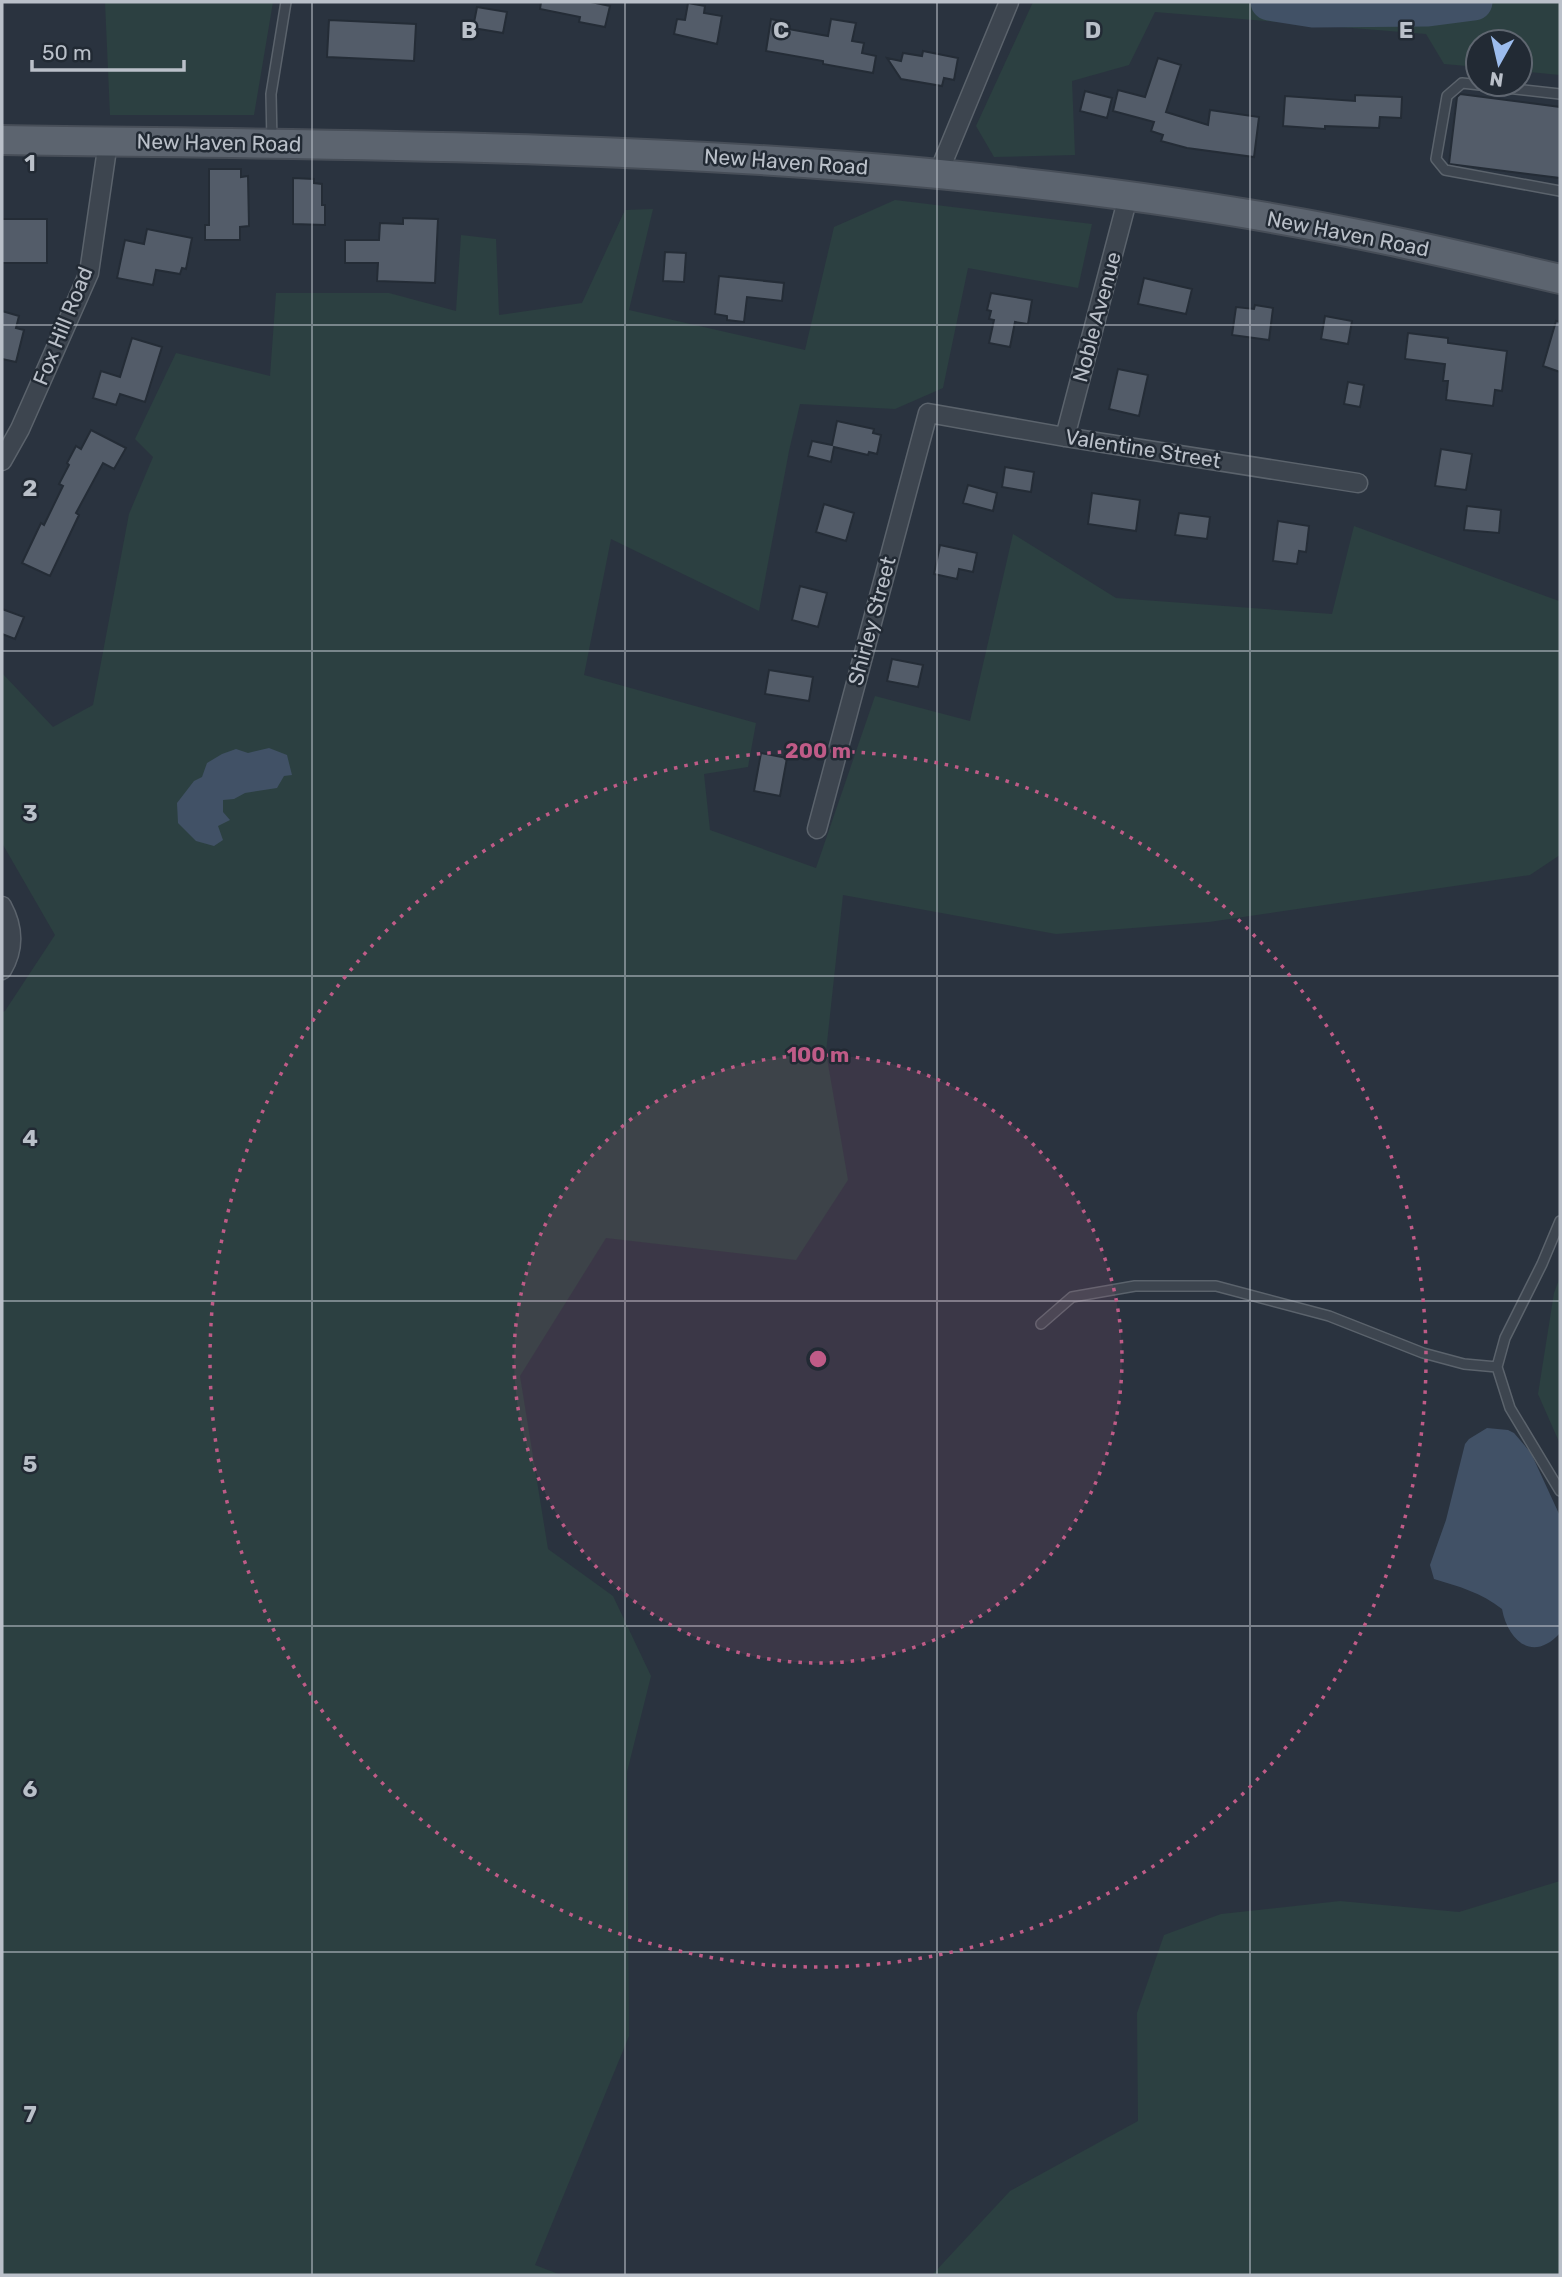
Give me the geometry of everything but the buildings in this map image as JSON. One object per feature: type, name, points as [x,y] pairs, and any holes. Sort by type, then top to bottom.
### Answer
[{"type":"main road","name":"New Haven Road","points":[[2,140],[569,149],[753,159],[938,174],[1128,197],[1280,220],[1390,241],[1560,279]]},
{"type":"street","points":[[938,174],[1009,2]]},
{"type":"street","name":"Fox Hill Road","points":[[2,461],[20,429],[89,274],[108,142]]},
{"type":"street","name":"Noble Avenue","points":[[1065,437],[1128,197]]},
{"type":"street","name":"Valentine Street","points":[[928,413],[1358,483]]},
{"type":"street","name":"Shirley Street","points":[[817,829],[928,413]]},
{"type":"street","points":[[2,905],[10,920],[12,949],[2,970]]},
{"type":"lane","points":[[272,144],[271,94],[286,2]]},
{"type":"lane","points":[[1560,94],[1462,83],[1447,96],[1436,159],[1445,170],[1560,191]]},
{"type":"lane","points":[[1560,1221],[1505,1338],[1497,1367],[1510,1408],[1560,1491]]},
{"type":"lane","points":[[1041,1324],[1072,1297],[1135,1286],[1216,1286],[1329,1317],[1423,1353],[1464,1364],[1497,1367]]},
{"type":"green space","points":[[105,2],[273,2],[254,115],[110,115]]},
{"type":"green space","points":[[1033,2],[1560,2],[1560,75],[1534,72],[1534,28],[1464,28],[1464,66],[1444,64],[1426,34],[1155,12],[1129,65],[1072,81],[1075,155],[994,157],[976,126]]},
{"type":"green space","points":[[895,200],[1092,224],[1078,288],[968,268],[943,388],[895,409],[800,404],[759,611],[611,539],[584,675],[756,723],[748,767],[704,774],[710,830],[816,868],[875,696],[970,721],[1013,534],[1116,598],[1332,614],[1354,526],[1559,601],[1560,599],[1560,855],[1530,875],[1209,922],[1056,934],[843,895],[826,1052],[848,1180],[796,1260],[606,1238],[520,1376],[548,1549],[613,1596],[651,1676],[627,1772],[629,2036],[535,2265],[561,2275],[2,2275],[2,1012],[55,935],[2,843],[2,673],[53,727],[93,705],[129,514],[153,457],[135,439],[176,353],[270,376],[276,293],[389,293],[456,311],[461,235],[496,239],[499,315],[582,303],[625,210],[653,209],[629,310],[805,350],[834,227]]},
{"type":"green space","points":[[1560,1277],[1560,1444],[1538,1394],[1554,1293]]},
{"type":"green space","points":[[1560,1881],[1560,2275],[932,2275],[1010,2191],[1138,2121],[1137,2013],[1164,1935],[1221,1914],[1340,1901],[1459,1912]]},
{"type":"water","points":[[269,748],[287,755],[292,775],[284,776],[277,788],[223,800],[223,812],[230,820],[218,826],[223,840],[214,846],[196,841],[178,823],[177,803],[194,781],[202,777],[207,763],[236,749],[248,753]]},
{"type":"water","points":[[1487,1428],[1514,1433],[1531,1453],[1560,1516],[1560,1633],[1540,1646],[1531,1647],[1516,1639],[1502,1609],[1494,1603],[1470,1591],[1434,1579],[1430,1565],[1446,1520],[1465,1444]]},
{"type":"waterway","points":[[1269,2],[1313,9],[1428,8],[1474,2]]}]
